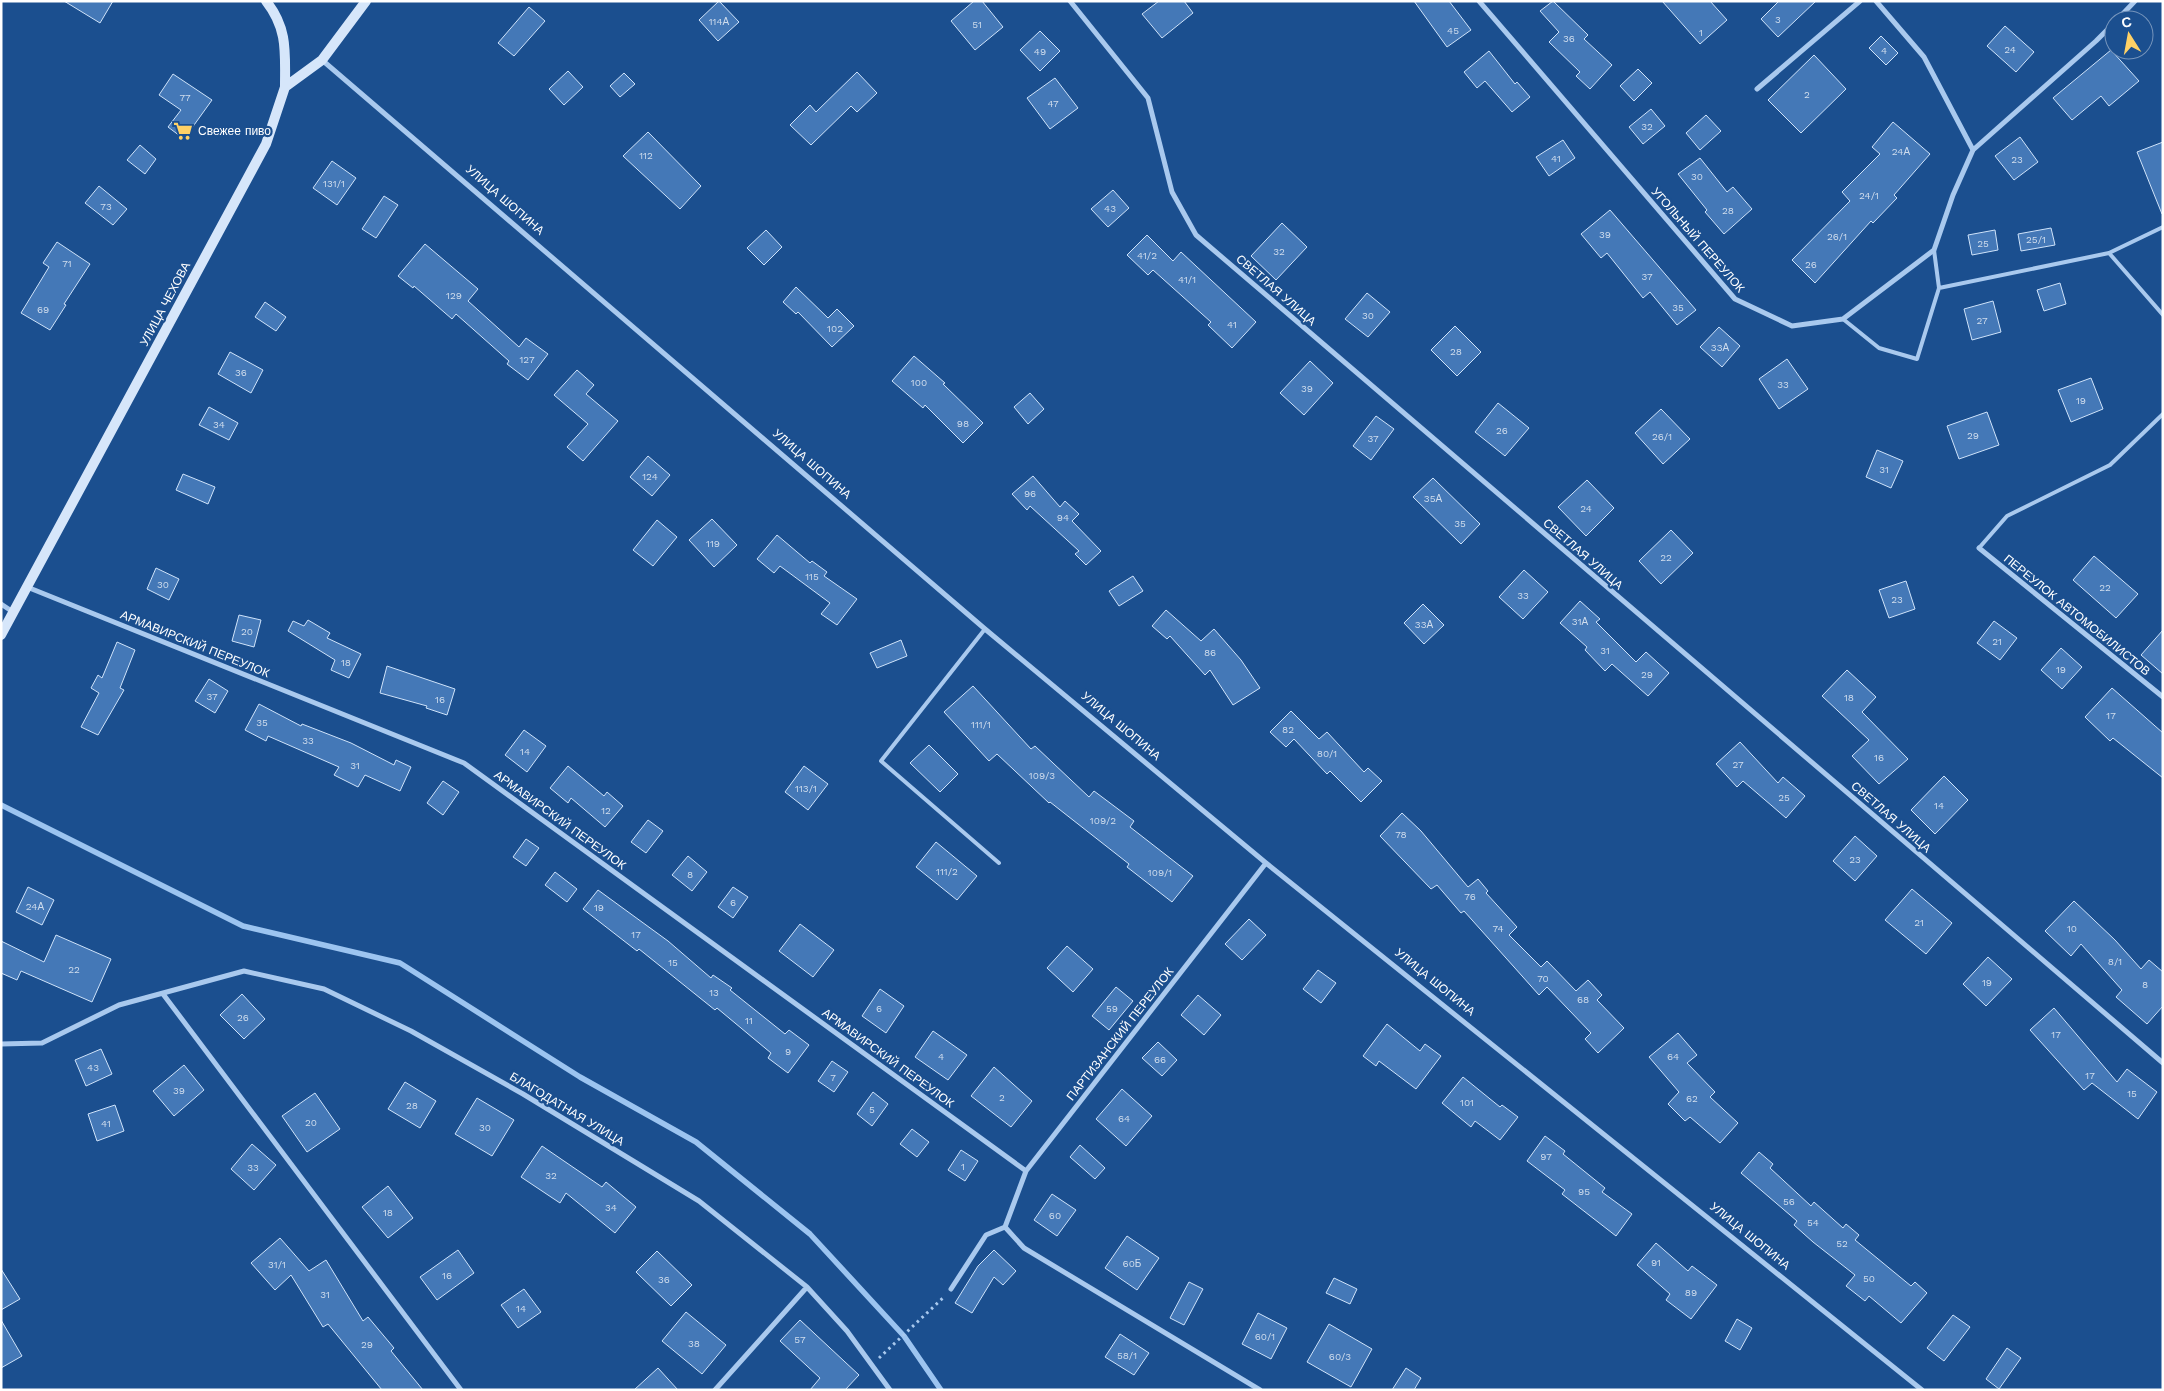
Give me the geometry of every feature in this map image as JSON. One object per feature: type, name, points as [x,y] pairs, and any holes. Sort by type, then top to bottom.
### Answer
[{"type":"main road","points":[[266,1],[278,16],[285,46],[284,86]]},
{"type":"main road","points":[[284,86],[322,60],[366,1]]},
{"type":"main road","name":"УЛИЦА ЧЕХОВА","points":[[1,635],[266,144],[284,86]]},
{"type":"street","name":"СВЕТЛАЯ УЛИЦА","points":[[1070,1],[1148,98],[1172,192],[1196,236],[2163,1063]]},
{"type":"street","name":"УГОЛЬНЫЙ ПЕРЕУЛОК","points":[[1479,1],[1735,299],[1792,326],[1843,318],[1934,250]]},
{"type":"street","points":[[1757,90],[1860,1]]},
{"type":"street","points":[[1876,1],[1924,56],[1973,150]]},
{"type":"street","points":[[1934,250],[1953,195],[1973,150],[2104,34]]},
{"type":"street","name":"УЛИЦА ШОПИНА","points":[[322,60],[986,629],[1266,862],[1922,1390]]},
{"type":"street","name":"ПЕРЕУЛОК АВТОМОБИЛИСТОВ","points":[[1979,548],[2163,697]]},
{"type":"street","name":"АРМАВИРСКИЙ ПЕРЕУЛОК","points":[[26,587],[464,763],[1026,1171]]},
{"type":"street","points":[[1,604],[14,612]]},
{"type":"street","name":"ПАРТИЗАНСКИЙ ПЕРЕУЛОК","points":[[1005,1228],[1026,1171],[1266,862]]},
{"type":"street","name":"БЛАГОДАТНАЯ УЛИЦА","points":[[1,1044],[42,1043],[119,1005],[244,972],[324,989],[411,1031],[523,1094],[699,1201],[807,1287]]},
{"type":"street","points":[[163,994],[460,1390]]},
{"type":"street","points":[[951,1289],[986,1235],[1005,1228],[1024,1248],[1260,1390]]},
{"type":"street","points":[[715,1390],[807,1287],[848,1331],[890,1390]]},
{"type":"lane","points":[[1939,288],[2109,253],[2163,227]]},
{"type":"lane","points":[[1843,318],[1878,348],[1917,359],[1939,288],[1934,250]]},
{"type":"lane","points":[[2109,253],[2163,316]]},
{"type":"lane","points":[[1979,548],[2007,516],[2110,465],[2163,414]]},
{"type":"lane","points":[[986,629],[881,761],[999,863]]},
{"type":"path","points":[[872,1364],[951,1289]]},
{"type":"building","points":[[64,1],[113,1],[100,23]]},
{"type":"building","points":[[719,1],[739,22],[718,41],[699,20]]},
{"type":"building","points":[[974,1],[982,1],[1003,27],[975,50],[951,21]]},
{"type":"building","points":[[1159,1],[1184,1],[1193,13],[1162,38],[1142,14]]},
{"type":"building","points":[[1414,1],[1449,1],[1471,30],[1447,47]]},
{"type":"building","points":[[1553,1],[1588,35],[1584,39],[1612,65],[1590,89],[1576,76],[1580,72],[1549,42],[1559,32],[1540,11]]},
{"type":"building","points":[[1662,1],[1710,1],[1727,20],[1700,44]]},
{"type":"building","points":[[1779,1],[1816,1],[1778,37],[1761,19]]},
{"type":"building","points":[[529,7],[545,21],[514,56],[498,43]]},
{"type":"building","points":[[2005,26],[2034,52],[2016,72],[1987,46]]},
{"type":"building","points":[[1040,31],[1060,51],[1040,71],[1020,50]]},
{"type":"building","points":[[1881,36],[1898,53],[1886,65],[1869,48]]},
{"type":"building","points":[[1489,51],[1515,84],[1517,82],[1530,97],[1512,112],[1485,81],[1477,88],[1464,72]]},
{"type":"building","points":[[1814,55],[1846,89],[1801,133],[1768,100]]},
{"type":"building","points":[[2104,56],[2104,60],[2120,60],[2139,81],[2109,106],[2101,96],[2072,120],[2053,98]]},
{"type":"building","points":[[1638,69],[1652,83],[1634,101],[1620,86]]},
{"type":"building","points":[[568,71],[583,87],[564,105],[549,89]]},
{"type":"building","points":[[857,72],[877,93],[857,112],[851,106],[811,145],[790,125],[810,105],[816,112]]},
{"type":"building","points":[[624,73],[635,84],[620,97],[610,86]]},
{"type":"building","points":[[173,74],[212,100],[184,139],[168,127],[181,110],[159,95]]},
{"type":"building","points":[[1055,78],[1078,108],[1050,129],[1027,98]]},
{"type":"building","points":[[1651,109],[1665,126],[1643,144],[1629,127]]},
{"type":"building","points":[[1706,115],[1721,131],[1700,150],[1686,133]]},
{"type":"building","points":[[1893,122],[1930,154],[1894,195],[1897,198],[1873,223],[1871,221],[1815,283],[1792,260],[1850,201],[1842,192],[1880,154],[1872,147]]},
{"type":"building","points":[[648,132],[701,186],[680,209],[623,156]]},
{"type":"building","points":[[2020,137],[2038,162],[2014,180],[1995,156]]},
{"type":"building","points":[[1563,140],[1575,158],[1549,176],[1536,157]]},
{"type":"building","points":[[2163,142],[2163,214],[2162,214],[2137,152]]},
{"type":"building","points":[[140,145],[156,159],[145,174],[127,160]]},
{"type":"building","points":[[1700,158],[1727,192],[1733,187],[1752,209],[1724,234],[1705,212],[1707,210],[1678,174]]},
{"type":"building","points":[[332,161],[356,178],[337,205],[313,188]]},
{"type":"building","points":[[99,186],[127,209],[113,225],[85,203]]},
{"type":"building","points":[[1113,190],[1129,208],[1108,227],[1091,209]]},
{"type":"building","points":[[384,196],[398,205],[376,238],[362,229]]},
{"type":"building","points":[[1610,210],[1696,310],[1677,325],[1650,292],[1643,298],[1607,253],[1601,258],[1581,234]]},
{"type":"building","points":[[1282,223],[1307,247],[1276,280],[1251,256]]},
{"type":"building","points":[[2051,228],[2055,245],[2021,251],[2018,234]]},
{"type":"building","points":[[766,230],[782,247],[764,265],[747,248]]},
{"type":"building","points":[[1995,230],[1998,250],[1972,255],[1968,235]]},
{"type":"building","points":[[1147,235],[1173,261],[1181,252],[1256,322],[1232,348],[1208,325],[1211,322],[1153,270],[1148,275],[1127,255]]},
{"type":"building","points":[[57,242],[90,264],[64,304],[66,305],[50,330],[21,313],[49,267],[43,263]]},
{"type":"building","points":[[425,244],[478,289],[468,301],[519,347],[526,338],[548,354],[528,380],[507,364],[509,361],[456,314],[452,319],[414,286],[413,288],[398,276]]},
{"type":"building","points":[[2060,283],[2066,304],[2044,311],[2037,290]]},
{"type":"building","points":[[796,287],[828,318],[837,309],[854,326],[832,347],[798,312],[796,314],[783,302]]},
{"type":"building","points":[[1367,293],[1390,312],[1368,337],[1345,319]]},
{"type":"building","points":[[1993,301],[2001,332],[1972,340],[1964,309]]},
{"type":"building","points":[[265,302],[286,317],[276,331],[255,317]]},
{"type":"building","points":[[1455,326],[1481,352],[1457,376],[1431,350]]},
{"type":"building","points":[[1719,327],[1740,346],[1722,367],[1700,347]]},
{"type":"building","points":[[230,352],[263,370],[251,393],[218,374]]},
{"type":"building","points":[[914,356],[945,383],[943,384],[983,423],[963,443],[925,405],[923,408],[892,381]]},
{"type":"building","points":[[1787,359],[1808,389],[1779,409],[1759,379]]},
{"type":"building","points":[[1310,361],[1333,383],[1304,415],[1280,393]]},
{"type":"building","points":[[577,370],[594,385],[586,394],[618,421],[583,461],[567,447],[588,424],[554,395]]},
{"type":"building","points":[[2091,378],[2103,409],[2071,422],[2058,390]]},
{"type":"building","points":[[1030,393],[1044,409],[1028,424],[1014,407]]},
{"type":"building","points":[[1498,403],[1529,428],[1505,456],[1475,432]]},
{"type":"building","points":[[209,407],[238,423],[229,440],[199,425]]},
{"type":"building","points":[[1661,409],[1690,439],[1663,464],[1635,433]]},
{"type":"building","points":[[1987,412],[1999,445],[1959,459],[1947,426]]},
{"type":"building","points":[[1376,416],[1394,429],[1371,460],[1353,446]]},
{"type":"building","points":[[1877,450],[1903,461],[1891,488],[1866,477]]},
{"type":"building","points":[[648,456],[670,475],[652,496],[630,477]]},
{"type":"building","points":[[183,474],[215,487],[208,504],[176,490]]},
{"type":"building","points":[[1033,476],[1060,507],[1065,501],[1079,514],[1072,521],[1101,551],[1086,565],[1075,554],[1079,551],[1030,506],[1027,510],[1012,494]]},
{"type":"building","points":[[1433,478],[1480,524],[1461,544],[1413,497]]},
{"type":"building","points":[[1587,480],[1614,508],[1586,536],[1558,507]]},
{"type":"building","points":[[712,519],[737,545],[714,567],[689,540]]},
{"type":"building","points":[[657,520],[677,537],[653,566],[633,550]]},
{"type":"building","points":[[1671,530],[1693,553],[1661,584],[1639,561]]},
{"type":"building","points":[[777,535],[810,563],[812,561],[827,572],[824,576],[857,599],[837,625],[821,614],[830,603],[780,566],[774,573],[757,559]]},
{"type":"building","points":[[2094,556],[2138,594],[2116,618],[2073,580]]},
{"type":"building","points":[[156,568],[179,579],[169,600],[147,589]]},
{"type":"building","points":[[1524,570],[1548,592],[1523,619],[1499,597]]},
{"type":"building","points":[[1133,576],[1143,591],[1119,606],[1109,591]]},
{"type":"building","points":[[1906,581],[1915,609],[1889,618],[1879,590]]},
{"type":"building","points":[[1580,601],[1600,619],[1596,622],[1636,662],[1646,652],[1669,673],[1648,696],[1612,664],[1605,671],[1585,650],[1587,647],[1560,623]]},
{"type":"building","points":[[1423,604],[1444,625],[1424,644],[1404,623]]},
{"type":"building","points":[[1166,610],[1201,641],[1214,629],[1241,660],[1260,688],[1233,705],[1210,670],[1205,675],[1170,636],[1167,639],[1152,626]]},
{"type":"building","points":[[239,615],[261,620],[254,647],[232,641]]},
{"type":"building","points":[[308,620],[330,633],[327,638],[361,654],[349,678],[331,670],[335,660],[288,631],[293,621],[304,626]]},
{"type":"building","points":[[1994,621],[2017,638],[2000,660],[1977,643]]},
{"type":"building","points":[[2163,630],[2163,674],[2141,655]]},
{"type":"building","points":[[901,640],[907,656],[877,668],[870,653]]},
{"type":"building","points":[[117,642],[135,650],[120,688],[124,690],[98,735],[81,727],[99,693],[91,688],[98,675],[102,678]]},
{"type":"building","points":[[2061,648],[2082,667],[2062,689],[2041,670]]},
{"type":"building","points":[[387,666],[455,689],[447,715],[426,708],[427,706],[380,693]]},
{"type":"building","points":[[1847,670],[1876,697],[1862,712],[1908,759],[1879,784],[1852,756],[1869,740],[1822,696]]},
{"type":"building","points":[[209,679],[228,691],[215,713],[195,701]]},
{"type":"building","points":[[973,686],[1031,749],[1035,746],[1089,797],[1094,791],[1134,821],[1130,827],[1193,876],[1172,902],[1127,867],[1129,864],[1049,803],[997,754],[989,761],[944,712]]},
{"type":"building","points":[[2112,688],[2163,733],[2163,778],[2113,738],[2110,741],[2085,717]]},
{"type":"building","points":[[259,704],[301,726],[302,724],[351,743],[394,765],[396,760],[411,767],[400,791],[365,775],[358,787],[334,775],[339,767],[268,736],[266,741],[245,730]]},
{"type":"building","points":[[1291,711],[1319,739],[1327,732],[1364,772],[1368,768],[1382,781],[1361,802],[1330,771],[1327,774],[1294,739],[1286,747],[1270,732]]},
{"type":"building","points":[[524,730],[546,746],[527,772],[505,755]]},
{"type":"building","points":[[1740,742],[1778,783],[1783,777],[1805,796],[1786,818],[1743,781],[1737,787],[1716,764]]},
{"type":"building","points":[[929,745],[958,774],[940,792],[910,763]]},
{"type":"building","points":[[568,766],[604,796],[607,792],[623,806],[605,827],[571,798],[568,803],[550,788]]},
{"type":"building","points":[[804,766],[828,784],[808,810],[785,792]]},
{"type":"building","points":[[1944,776],[1968,800],[1935,834],[1911,810]]},
{"type":"building","points":[[443,781],[459,792],[443,815],[427,803]]},
{"type":"building","points":[[1402,813],[1421,831],[1468,887],[1478,879],[1488,891],[1486,893],[1517,927],[1509,935],[1541,967],[1547,961],[1576,991],[1588,980],[1602,995],[1597,1000],[1624,1028],[1598,1053],[1585,1039],[1591,1033],[1547,987],[1539,995],[1464,911],[1461,913],[1437,885],[1431,889],[1380,836]]},
{"type":"building","points":[[648,820],[663,831],[646,853],[631,842]]},
{"type":"building","points":[[1855,836],[1877,856],[1855,881],[1833,861]]},
{"type":"building","points":[[526,839],[539,848],[526,866],[513,857]]},
{"type":"building","points":[[936,842],[977,876],[957,900],[916,867]]},
{"type":"building","points":[[688,856],[707,872],[692,891],[672,875]]},
{"type":"building","points":[[555,872],[577,889],[567,902],[545,885]]},
{"type":"building","points":[[28,887],[54,900],[42,925],[16,912]]},
{"type":"building","points":[[733,887],[748,897],[733,918],[718,907]]},
{"type":"building","points":[[1912,889],[1952,923],[1926,954],[1885,920]]},
{"type":"building","points":[[598,890],[668,941],[711,978],[713,975],[732,988],[730,990],[785,1034],[789,1030],[809,1045],[788,1073],[768,1058],[771,1053],[717,1008],[715,1010],[639,949],[637,951],[583,909]]},
{"type":"building","points":[[2074,901],[2115,940],[2141,969],[2149,960],[2163,972],[2163,1006],[2147,1024],[2116,997],[2122,990],[2081,944],[2071,956],[2045,931]]},
{"type":"building","points":[[1249,919],[1266,935],[1242,960],[1225,944]]},
{"type":"building","points":[[800,924],[834,950],[813,977],[779,951]]},
{"type":"building","points":[[56,935],[111,959],[92,1002],[21,971],[17,980],[1,973],[1,941],[44,962]]},
{"type":"building","points":[[1067,946],[1093,969],[1073,992],[1047,968]]},
{"type":"building","points":[[1988,957],[2012,979],[1986,1006],[1963,984]]},
{"type":"building","points":[[1318,970],[1336,983],[1321,1003],[1303,989]]},
{"type":"building","points":[[1116,987],[1133,1001],[1109,1030],[1092,1016]]},
{"type":"building","points":[[880,989],[904,1006],[886,1033],[862,1016]]},
{"type":"building","points":[[242,994],[265,1019],[244,1039],[220,1015]]},
{"type":"building","points":[[1198,995],[1221,1015],[1204,1035],[1181,1015]]},
{"type":"building","points":[[2054,1008],[2117,1082],[2127,1069],[2157,1092],[2138,1119],[2092,1083],[2084,1090],[2030,1030]]},
{"type":"building","points":[[1387,1024],[1420,1051],[1425,1044],[1441,1056],[1416,1089],[1379,1061],[1376,1066],[1363,1056]]},
{"type":"building","points":[[933,1031],[967,1055],[948,1080],[915,1057]]},
{"type":"building","points":[[1678,1033],[1697,1055],[1687,1063],[1715,1092],[1710,1097],[1738,1123],[1720,1143],[1690,1117],[1685,1121],[1668,1104],[1679,1092],[1649,1057]]},
{"type":"building","points":[[1158,1042],[1177,1060],[1162,1076],[1142,1058]]},
{"type":"building","points":[[101,1049],[112,1074],[86,1086],[75,1060]]},
{"type":"building","points":[[832,1061],[848,1072],[834,1092],[818,1081]]},
{"type":"building","points":[[184,1065],[204,1090],[174,1116],[153,1091]]},
{"type":"building","points":[[994,1067],[1032,1101],[1011,1127],[971,1096]]},
{"type":"building","points":[[1463,1077],[1500,1107],[1502,1105],[1518,1117],[1500,1140],[1475,1121],[1471,1127],[1442,1103]]},
{"type":"building","points":[[405,1082],[436,1101],[420,1128],[388,1109]]},
{"type":"building","points":[[1122,1089],[1152,1116],[1126,1146],[1096,1119]]},
{"type":"building","points":[[873,1092],[888,1104],[872,1126],[857,1114]]},
{"type":"building","points":[[315,1093],[340,1129],[307,1152],[282,1116]]},
{"type":"building","points":[[477,1098],[514,1120],[492,1156],[455,1134]]},
{"type":"building","points":[[115,1105],[124,1131],[97,1141],[88,1114]]},
{"type":"building","points":[[912,1129],[929,1142],[917,1157],[900,1144]]},
{"type":"building","points":[[1545,1136],[1565,1151],[1563,1154],[1605,1188],[1602,1192],[1632,1214],[1616,1236],[1562,1194],[1565,1190],[1527,1161]]},
{"type":"building","points":[[252,1144],[276,1165],[254,1190],[231,1169]]},
{"type":"building","points":[[1080,1145],[1105,1168],[1095,1179],[1070,1157]]},
{"type":"building","points":[[542,1146],[602,1187],[606,1182],[636,1207],[615,1233],[566,1193],[560,1203],[521,1177]]},
{"type":"building","points":[[961,1150],[978,1161],[965,1181],[948,1170]]},
{"type":"building","points":[[1759,1152],[1773,1164],[1770,1168],[1811,1206],[1814,1202],[1843,1228],[1846,1224],[1859,1235],[1855,1240],[1911,1286],[1915,1282],[1927,1293],[1901,1323],[1869,1296],[1865,1301],[1846,1286],[1855,1275],[1794,1225],[1797,1221],[1741,1173]]},
{"type":"building","points":[[388,1186],[413,1218],[388,1238],[362,1207]]},
{"type":"building","points":[[1052,1194],[1076,1210],[1057,1236],[1034,1220]]},
{"type":"building","points":[[1127,1236],[1159,1258],[1137,1290],[1105,1268]]},
{"type":"building","points":[[280,1238],[309,1271],[326,1260],[363,1321],[368,1317],[394,1348],[391,1351],[423,1390],[382,1390],[328,1324],[323,1327],[291,1275],[275,1290],[251,1263]]},
{"type":"building","points":[[1656,1243],[1688,1271],[1692,1266],[1717,1285],[1691,1319],[1666,1300],[1670,1294],[1637,1265]]},
{"type":"building","points":[[458,1250],[474,1273],[437,1300],[420,1277]]},
{"type":"building","points":[[994,1250],[1016,1271],[1003,1285],[994,1277],[972,1313],[955,1303],[978,1266]]},
{"type":"building","points":[[657,1251],[692,1285],[671,1306],[636,1272]]},
{"type":"building","points":[[1,1269],[20,1299],[1,1310]]},
{"type":"building","points":[[1334,1278],[1357,1289],[1350,1304],[1326,1293]]},
{"type":"building","points":[[1189,1282],[1203,1289],[1184,1325],[1170,1318]]},
{"type":"building","points":[[524,1289],[541,1312],[518,1328],[501,1305]]},
{"type":"building","points":[[686,1312],[726,1345],[702,1374],[662,1341]]},
{"type":"building","points":[[1258,1313],[1287,1328],[1271,1359],[1242,1344]]},
{"type":"building","points":[[1953,1315],[1970,1327],[1944,1361],[1927,1348]]},
{"type":"building","points":[[1737,1319],[1752,1328],[1740,1350],[1725,1341]]},
{"type":"building","points":[[1,1320],[22,1356],[1,1368]]},
{"type":"building","points":[[800,1320],[859,1375],[845,1390],[810,1390],[820,1378],[780,1341]]},
{"type":"building","points":[[1329,1324],[1372,1349],[1351,1387],[1307,1362]]},
{"type":"building","points":[[1120,1334],[1149,1353],[1134,1375],[1105,1357]]},
{"type":"building","points":[[2007,1348],[2021,1358],[1999,1389],[1986,1379]]},
{"type":"building","points":[[658,1368],[678,1390],[634,1390]]},
{"type":"building","points":[[1406,1368],[1421,1378],[1414,1390],[1392,1390]]},
{"type":"waterway","points":[[1,805],[243,926],[400,963],[580,1077],[696,1142],[810,1234],[904,1336],[941,1390]]},
{"type":"place","name":"Свежее пиво","points":[[183,131]]}]
